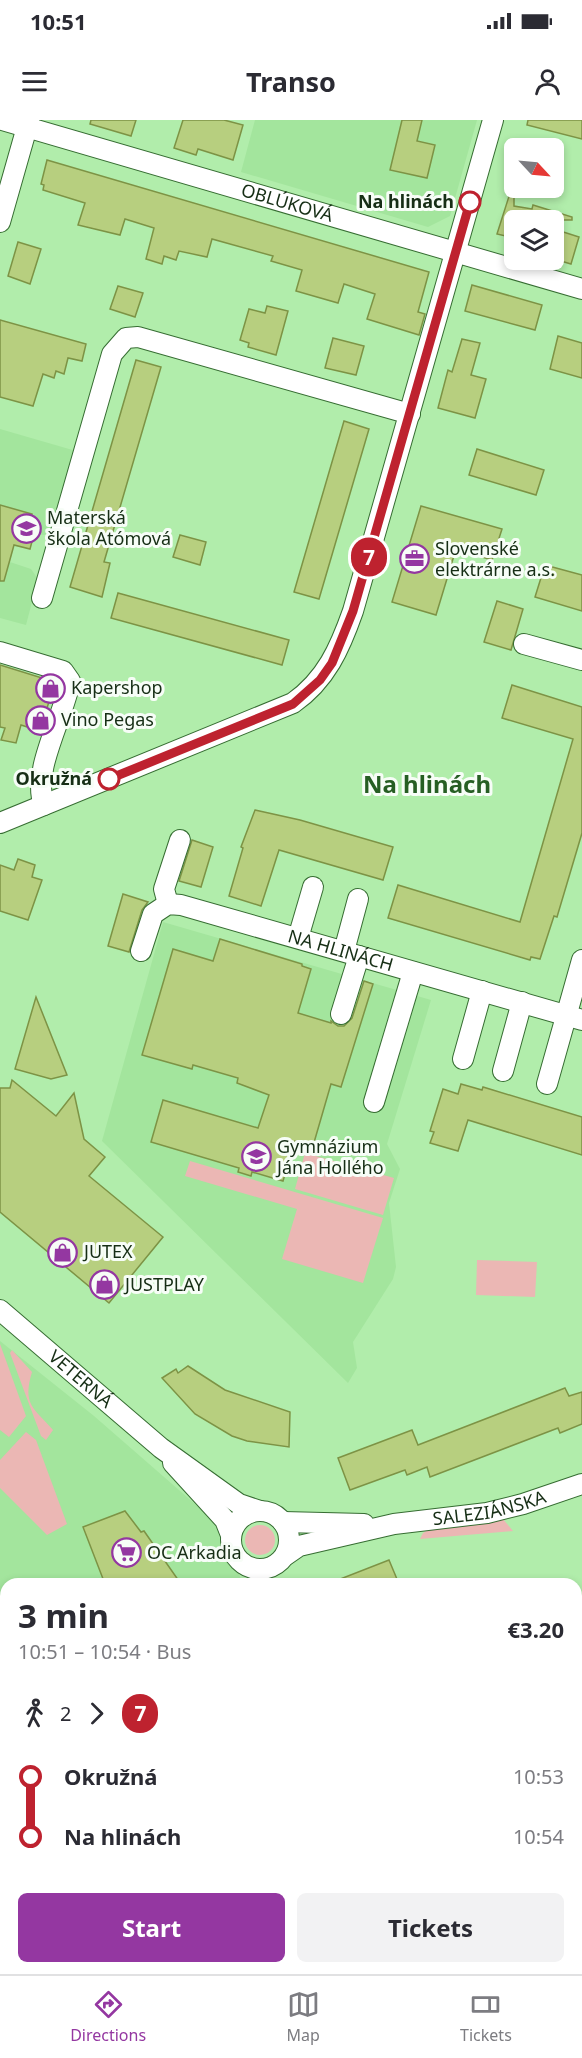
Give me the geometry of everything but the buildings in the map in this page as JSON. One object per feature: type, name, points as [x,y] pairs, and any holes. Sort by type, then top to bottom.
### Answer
[{"type":"street","name":"OBLÚKOVÁ","points":[[2,120],[28,124],[456,254],[578,288]]},
{"type":"street","points":[[0,823],[293,704],[320,680],[342,642],[353,611],[493,120]]},
{"type":"street","points":[[0,222],[28,124]]},
{"type":"street","points":[[42,598],[112,354],[126,338],[138,337],[410,414]]},
{"type":"street","points":[[524,644],[582,660]]},
{"type":"street","points":[[0,652],[63,671],[70,681],[44,768],[40,793],[44,805]]},
{"type":"street","points":[[141,951],[153,914],[168,904],[164,889],[180,840]]},
{"type":"street","points":[[298,938],[313,886]]},
{"type":"street","points":[[341,1014],[358,900]]},
{"type":"street","name":"NA HLINÁCH","points":[[168,904],[298,938],[574,1018]]},
{"type":"street","points":[[547,1084],[574,1018],[582,960]]},
{"type":"street","points":[[374,1102],[413,972]]},
{"type":"street","points":[[463,1059],[482,991]]},
{"type":"street","points":[[502,1071],[522,1002]]},
{"type":"street","name":"VETERNÁ","points":[[0,1310],[161,1448],[239,1504],[260,1511]]},
{"type":"street","name":"VETERNÁ","points":[[161,1448],[192,1487],[225,1520],[231,1535]]},
{"type":"street","name":"SALEZIÁNSKA","points":[[282,1560],[299,1546],[394,1524],[487,1513],[582,1485]]},
{"type":"street","points":[[279,1578],[282,1560],[290,1542],[283,1522],[273,1514],[260,1511],[241,1518],[231,1535],[231,1548],[237,1560],[255,1577],[282,1560]]},
{"type":"street","name":"SALEZIÁNSKA","points":[[283,1522],[394,1524]]},
{"type":"shaded area","points":[[255,120],[477,120],[450,216],[428,227],[241,172]]},
{"type":"shaded area","name":"Materská škola Atómová","points":[[0,429],[76,451],[54,525],[45,535],[34,534],[30,549],[14,546],[10,562],[31,569],[38,579],[26,625],[0,618]]},
{"type":"shaded area","name":"Gymnázium Jána Hollého","points":[[163,922],[431,1000],[387,1144],[400,1169],[389,1203],[396,1267],[393,1279],[353,1342],[357,1368],[348,1383],[102,1141]]},
{"type":"shaded area","points":[[305,1153],[394,1178],[383,1215],[295,1189]]},
{"type":"shaded area","points":[[190,1161],[383,1218],[363,1283],[282,1259],[297,1209],[185,1176]]},
{"type":"shaded area","points":[[477,1260],[537,1262],[535,1297],[476,1295]]},
{"type":"shaded area","points":[[0,1341],[94,1416],[218,1524],[240,1578],[0,1578]]},
{"type":"shaded area","points":[[0,1344],[26,1416],[9,1437],[0,1430]]},
{"type":"shaded area","points":[[12,1350],[32,1372],[29,1399],[35,1411],[53,1430],[46,1440],[41,1436],[10,1353]]},
{"type":"shaded area","points":[[26,1432],[36,1440],[67,1524],[47,1535],[0,1488],[0,1460]]},
{"type":"shaded area","points":[[503,1519],[513,1531],[420,1539],[428,1530]]},
{"type":"shaded area","points":[[260,1525],[271,1529],[275,1540],[271,1551],[260,1555],[249,1551],[245,1540],[249,1529]]},
{"type":"bus line","name":"7","points":[[109,779],[293,704],[308,693],[332,663],[353,611],[470,202]]},
{"type":"place","name":"Na hlinách","points":[[470,202]]},
{"type":"place","name":"Materská škola Atómová","points":[[26,528]]},
{"type":"place","name":"Slovenské elektrárne a.s.","points":[[414,559]]},
{"type":"place","name":"Kapershop","points":[[50,688]]},
{"type":"place","name":"Vino Pegas","points":[[40,720]]},
{"type":"place","name":"Okružná","points":[[109,779]]},
{"type":"place","name":"Gymnázium Jána Hollého","points":[[256,1157]]},
{"type":"place","name":"JUTEX","points":[[63,1252]]},
{"type":"place","name":"JUSTPLAY","points":[[104,1285]]},
{"type":"place","name":"OC Arkadia","points":[[126,1553]]},
{"type":"district","name":"Na hlinách","points":[[427,785]]}]
